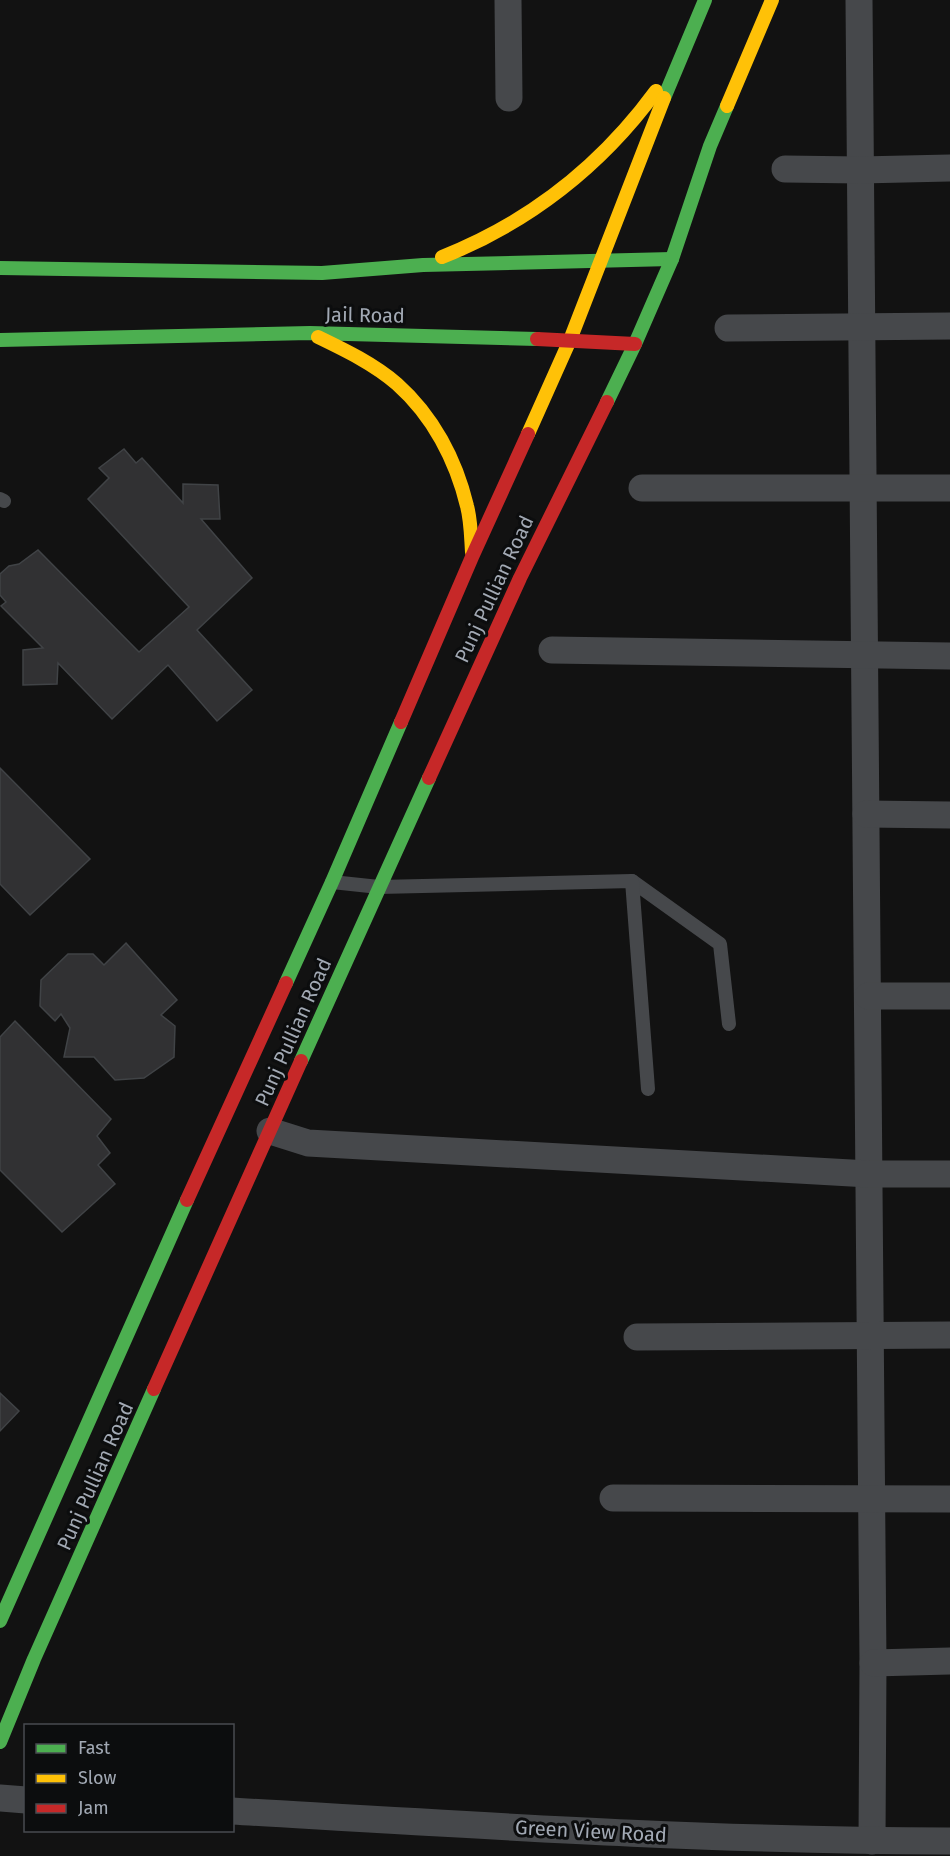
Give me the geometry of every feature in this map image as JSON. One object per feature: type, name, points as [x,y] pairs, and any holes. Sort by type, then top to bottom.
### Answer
[{"type":"main road","points":[[600,261],[684,47],[705,0]]},
{"type":"main road","points":[[635,344],[672,259],[710,146],[772,0]]},
{"type":"main road","points":[[423,265],[487,238],[547,202],[600,157],[646,105],[684,47]]},
{"type":"main road","points":[[0,268],[322,273],[423,265],[672,259]]},
{"type":"main road","name":"Punj Pullian Road","points":[[0,1621],[230,1104],[332,882],[472,557],[570,340],[600,261]]},
{"type":"main road","points":[[310,333],[357,356],[397,384],[430,420],[457,471],[468,508],[472,557]]},
{"type":"main road","name":"Jail Road","points":[[0,340],[310,333],[635,344]]},
{"type":"main road","name":"Punj Pullian Road","points":[[0,1742],[34,1659],[519,578],[635,344]]},
{"type":"street","points":[[508,0],[509,98]]},
{"type":"street","points":[[859,0],[871,1335],[872,1841]]},
{"type":"street","points":[[784,169],[950,168]]},
{"type":"street","points":[[728,328],[950,326]]},
{"type":"street","points":[[642,488],[950,488]]},
{"type":"street","points":[[552,650],[950,656]]},
{"type":"street","points":[[866,814],[950,815]]},
{"type":"street","points":[[868,996],[950,996]]},
{"type":"street","points":[[270,1131],[308,1143],[869,1174],[950,1174]]},
{"type":"street","points":[[637,1337],[950,1335]]},
{"type":"street","points":[[613,1498],[950,1499]]},
{"type":"street","points":[[873,1663],[950,1662]]},
{"type":"street","points":[[0,1798],[24,1800]]},
{"type":"street","name":"Green View Road","points":[[234,1811],[673,1836],[950,1841]]},
{"type":"lane","points":[[632,881],[648,1089]]},
{"type":"lane","points":[[332,882],[379,887],[632,881],[720,944],[729,1024]]},
{"type":"building","points":[[124,449],[136,463],[142,458],[183,503],[183,484],[218,485],[220,519],[201,519],[252,578],[197,630],[252,690],[217,721],[168,665],[112,719],[58,663],[57,684],[23,685],[23,650],[43,648],[1,606],[6,602],[0,595],[0,574],[9,566],[19,564],[38,550],[139,652],[189,607],[88,499],[109,478],[99,468]]},
{"type":"building","points":[[0,768],[90,859],[30,915],[0,884]]},
{"type":"building","points":[[126,943],[177,1000],[161,1015],[175,1026],[174,1057],[144,1078],[115,1080],[94,1057],[64,1057],[70,1028],[61,1014],[55,1021],[40,1006],[41,980],[68,954],[93,954],[104,965]]},
{"type":"building","points":[[15,1021],[111,1119],[97,1136],[110,1153],[98,1165],[115,1184],[62,1232],[0,1170],[0,1037]]},
{"type":"building","points":[[0,1393],[19,1411],[0,1431]]},
{"type":"traffic: fast","points":[[664,98],[705,0]]},
{"type":"traffic: fast","points":[[607,402],[672,259],[710,146],[727,106]]},
{"type":"traffic: fast","points":[[0,268],[322,273],[423,265],[672,259]]},
{"type":"traffic: fast","points":[[0,340],[310,333],[537,339]]},
{"type":"traffic: fast","points":[[286,983],[401,722]]},
{"type":"traffic: fast","points":[[301,1061],[429,778]]},
{"type":"traffic: fast","points":[[0,1621],[187,1200]]},
{"type":"traffic: fast","points":[[0,1742],[34,1659],[154,1389]]},
{"type":"traffic: slow","points":[[727,106],[772,0]]},
{"type":"traffic: slow","points":[[442,257],[504,227],[561,189],[611,144],[656,91]]},
{"type":"traffic: slow","points":[[528,434],[570,340],[664,98]]},
{"type":"traffic: slow","points":[[318,337],[379,370],[397,384],[422,410],[450,456],[462,489],[469,517],[472,552]]},
{"type":"traffic: jam","points":[[537,339],[635,344]]},
{"type":"traffic: jam","points":[[429,778],[520,578],[607,402]]},
{"type":"traffic: jam","points":[[401,722],[528,434]]},
{"type":"traffic: jam","points":[[187,1200],[286,983]]},
{"type":"traffic: jam","points":[[154,1389],[301,1061]]}]
